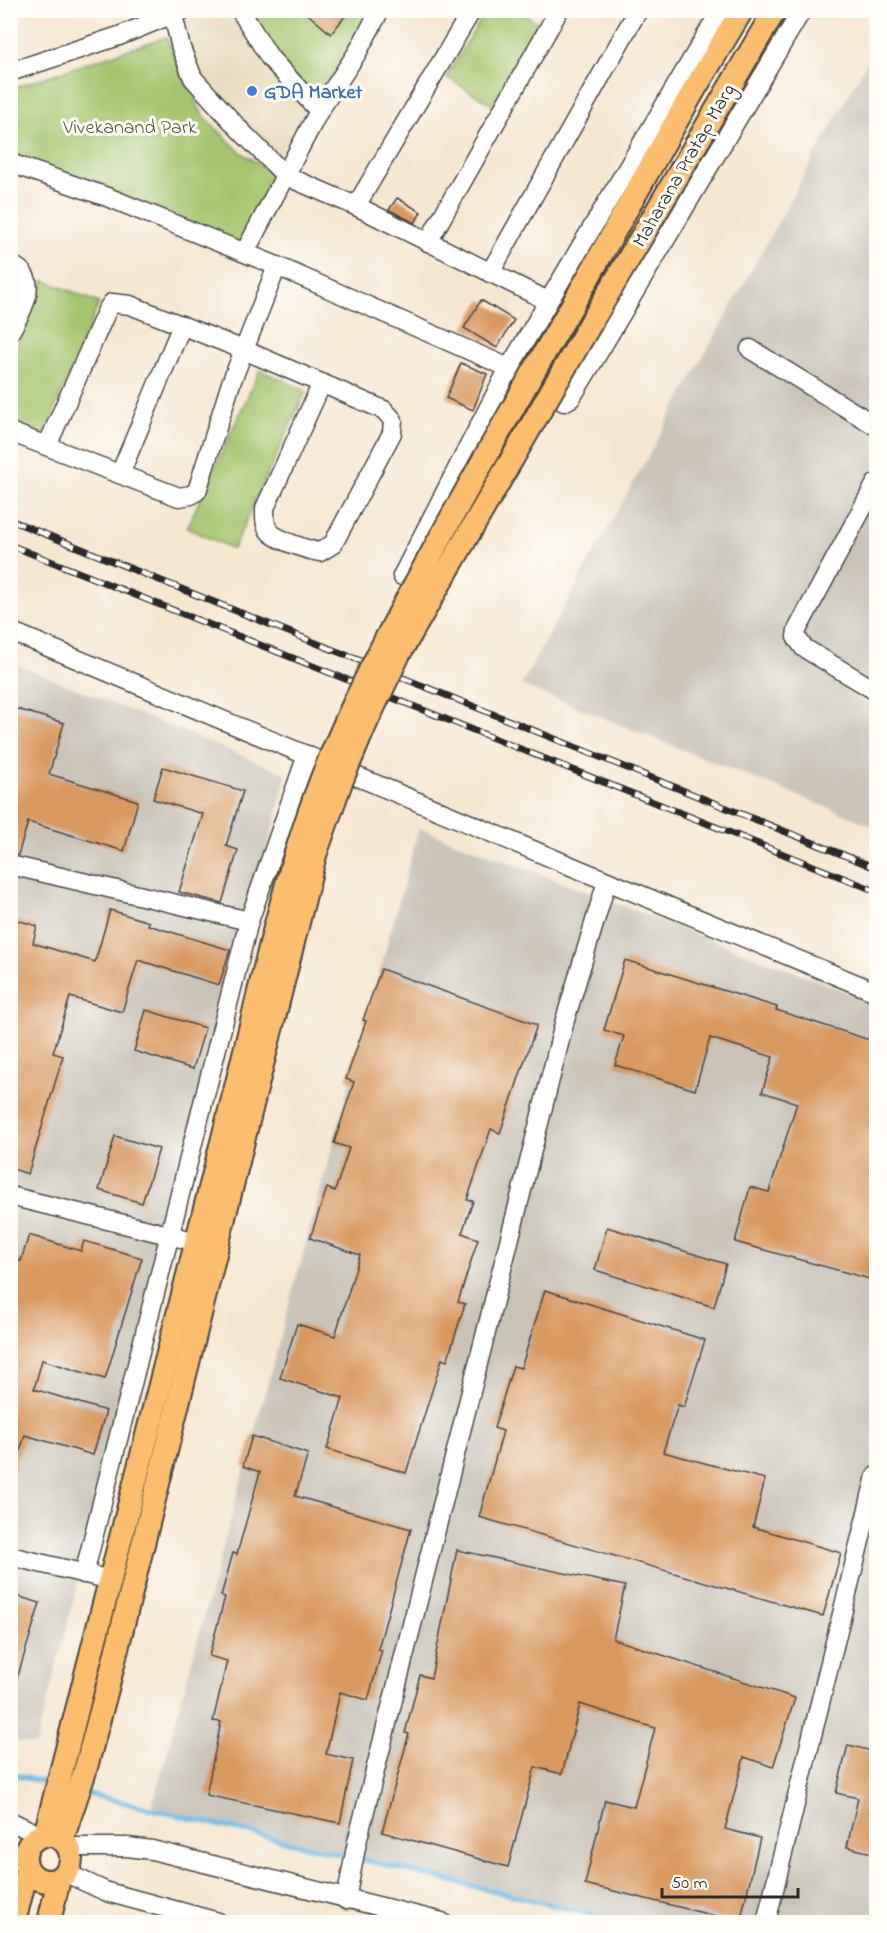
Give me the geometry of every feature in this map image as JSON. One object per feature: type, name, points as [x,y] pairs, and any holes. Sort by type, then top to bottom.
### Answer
[{"type":"main road","name":"Maharana Pratap Marg","points":[[244,1096],[294,864],[313,802],[350,713],[388,635],[487,451],[742,10]]},
{"type":"main road","name":"Maharana Pratap Marg","points":[[244,1096],[315,855],[341,782],[399,654],[775,10]]},
{"type":"main road","points":[[53,1839],[111,1580],[197,1242],[244,1096]]},
{"type":"main road","points":[[53,1839],[85,1771],[107,1689],[244,1096]]},
{"type":"main road","points":[[14,1923],[21,1864],[25,1852],[29,1844],[53,1839]]},
{"type":"main road","points":[[49,1923],[63,1876],[70,1864],[71,1855],[53,1839]]},
{"type":"main road","points":[[21,1864],[33,1877],[42,1881],[51,1882],[63,1876]]},
{"type":"street","points":[[240,10],[270,58],[319,111]]},
{"type":"street","points":[[245,252],[319,111],[357,52],[380,10]]},
{"type":"street","points":[[356,206],[472,10]]},
{"type":"street","points":[[428,242],[559,10]]},
{"type":"street","points":[[490,273],[638,10]]},
{"type":"street","points":[[402,576],[509,368],[721,10]]},
{"type":"street","points":[[10,163],[110,198],[245,252],[509,368],[564,402],[571,398],[802,10]]},
{"type":"street","points":[[10,72],[148,17],[178,13],[181,48],[193,78],[231,121],[286,176],[356,206],[548,301]]},
{"type":"street","points":[[10,264],[24,274],[28,286],[27,296],[10,332]]},
{"type":"street","points":[[10,432],[179,497],[191,495],[197,491],[231,383],[277,266]]},
{"type":"street","points":[[47,446],[112,303],[129,305],[182,325],[244,350],[322,383],[384,410],[393,420],[392,433],[333,544],[320,552],[308,551],[270,532],[266,523],[265,508],[322,383]]},
{"type":"street","points":[[120,474],[182,325]]},
{"type":"street","points":[[750,349],[876,426]]},
{"type":"street","points":[[876,483],[796,637],[804,648],[876,691]]},
{"type":"street","points":[[10,630],[876,992]]},
{"type":"street","points":[[84,1574],[249,921],[307,755]]},
{"type":"street","points":[[10,865],[249,921]]},
{"type":"street","points":[[346,1900],[357,1842],[565,1020],[607,881]]},
{"type":"street","points":[[10,1196],[197,1242]]},
{"type":"street","points":[[766,1923],[876,1476]]},
{"type":"street","points":[[10,1556],[111,1580]]},
{"type":"street","points":[[10,1821],[53,1839],[152,1850],[442,1923]]},
{"type":"street","points":[[63,1876],[107,1893],[197,1920],[218,1923]]},
{"type":"shaded area","name":"GDA Market","points":[[183,11],[244,11],[319,111],[286,176],[238,128],[181,48]]},
{"type":"shaded area","points":[[876,46],[876,827],[521,685]]},
{"type":"shaded area","points":[[11,662],[287,774],[36,1745],[11,1740]]},
{"type":"shaded area","points":[[419,828],[876,1003],[876,1922],[621,1922],[151,1811]]},
{"type":"green space","points":[[240,11],[377,11],[319,111]]},
{"type":"green space","points":[[486,11],[518,11],[542,25],[494,106],[446,77]]},
{"type":"green space","name":"Vivekanand Park","points":[[166,37],[202,114],[239,151],[276,175],[243,245],[11,154],[10,89]]},
{"type":"green space","points":[[44,280],[99,303],[44,435],[11,421],[11,360]]},
{"type":"green space","points":[[260,370],[306,391],[233,549],[187,528]]},
{"type":"building","points":[[303,10],[350,10],[331,34]]},
{"type":"building","points":[[397,198],[421,212],[415,223],[389,210]]},
{"type":"building","points":[[481,300],[514,320],[497,348],[464,328]]},
{"type":"building","points":[[461,363],[487,374],[473,410],[446,398]]},
{"type":"building","points":[[10,707],[64,723],[49,774],[138,801],[124,851],[28,822],[18,855],[10,854]]},
{"type":"building","points":[[163,767],[243,791],[226,846],[238,850],[222,903],[179,892],[203,814],[153,799]]},
{"type":"building","points":[[110,910],[149,922],[148,925],[230,950],[219,985],[138,960],[122,1012],[70,997],[53,1053],[63,1056],[28,1174],[10,1168],[10,918],[37,926],[33,943],[95,962]]},
{"type":"building","points":[[625,960],[777,1007],[776,1010],[876,1042],[876,1255],[870,1279],[735,1242],[750,1187],[769,1192],[797,1103],[762,1092],[773,1057],[710,1038],[695,1090],[615,1065],[624,1036],[604,1030]]},
{"type":"building","points":[[381,969],[537,1025],[500,1133],[491,1129],[467,1200],[473,1201],[462,1233],[478,1239],[458,1302],[465,1304],[447,1361],[442,1359],[406,1473],[327,1449],[343,1398],[280,1378],[297,1324],[335,1336],[360,1255],[310,1238],[327,1188],[335,1191],[349,1148],[334,1143],[354,1082],[346,1079]]},
{"type":"building","points":[[146,1010],[205,1028],[193,1069],[134,1051]]},
{"type":"building","points":[[115,1136],[159,1149],[142,1203],[99,1190]]},
{"type":"building","points":[[607,1227],[726,1264],[714,1307],[595,1270]]},
{"type":"building","points":[[29,1235],[81,1251],[84,1241],[142,1258],[105,1379],[42,1360],[34,1389],[106,1411],[93,1455],[25,1435],[14,1471],[10,1471],[10,1258],[21,1261]]},
{"type":"building","points":[[545,1290],[705,1340],[684,1407],[678,1405],[663,1452],[765,1479],[753,1527],[841,1553],[823,1616],[479,1517],[503,1431],[494,1428],[513,1366],[521,1368]]},
{"type":"building","points":[[252,1436],[308,1454],[295,1496],[411,1529],[378,1649],[382,1650],[368,1700],[340,1692],[326,1754],[353,1760],[340,1823],[206,1795],[221,1722],[213,1721],[227,1661],[209,1656],[225,1597],[221,1596],[233,1553],[237,1554],[260,1472],[243,1466]]},
{"type":"building","points":[[457,1550],[625,1586],[613,1639],[795,1698],[773,1767],[744,1757],[725,1829],[760,1838],[740,1922],[585,1884],[605,1800],[634,1807],[655,1728],[580,1704],[562,1774],[535,1767],[508,1867],[382,1832],[409,1734],[405,1733],[420,1675],[431,1678]]},
{"type":"building","points":[[10,1594],[40,1603],[14,1688],[10,1688]]},
{"type":"building","points":[[848,1745],[876,1752],[876,1854],[847,1847],[858,1798],[836,1793]]},
{"type":"waterway","points":[[10,1774],[47,1783]]},
{"type":"waterway","points":[[88,1794],[624,1922]]},
{"type":"railway","points":[[10,520],[876,868]]},
{"type":"railway","points":[[10,545],[876,891]]},
{"type":"place","name":"GDA Market","points":[[252,91]]}]
